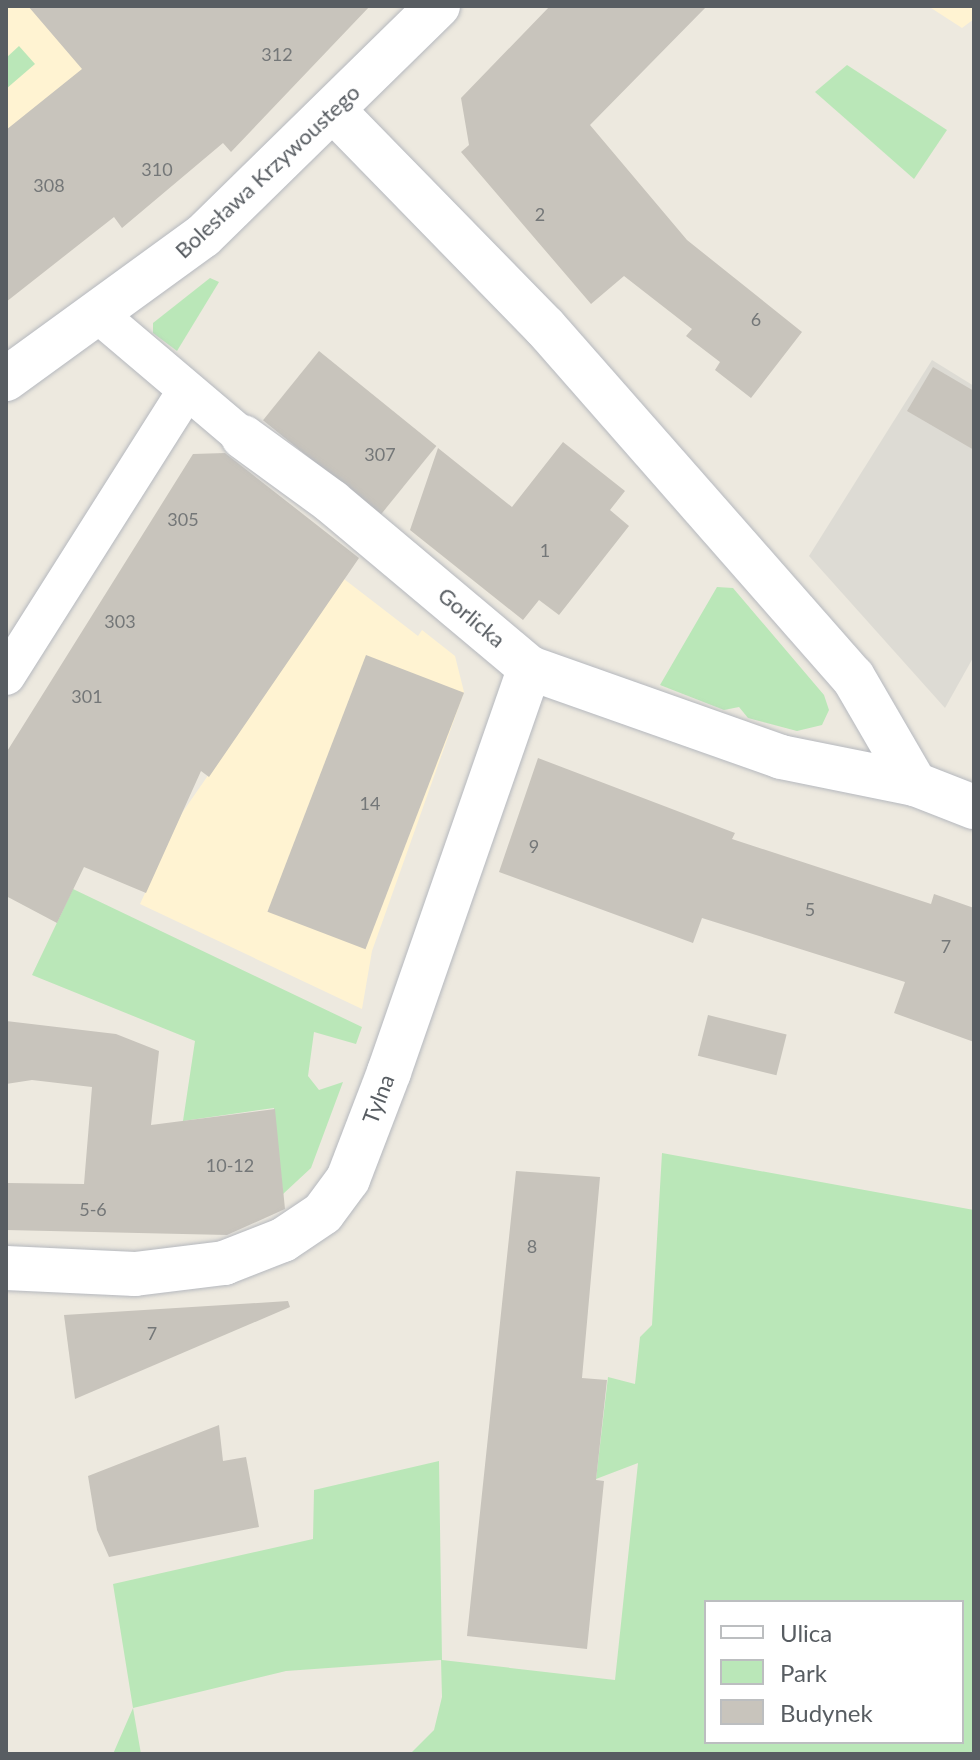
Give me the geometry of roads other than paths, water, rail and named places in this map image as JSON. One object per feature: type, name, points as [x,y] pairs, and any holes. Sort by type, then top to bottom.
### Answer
[{"type":"street","name":"Bolesława Krzywoustego","points":[[6,379],[99,315],[203,236],[438,6]]},
{"type":"street","points":[[334,111],[545,327],[853,677],[915,784]]},
{"type":"street","name":"Gorlicka","points":[[99,315],[243,437],[332,502],[530,668],[781,757],[915,784],[974,807]]},
{"type":"street","points":[[6,676],[187,390]]},
{"type":"street","name":"Tylna","points":[[6,1268],[135,1274],[224,1263],[283,1240],[323,1213],[348,1179],[384,1085],[530,668]]}]
